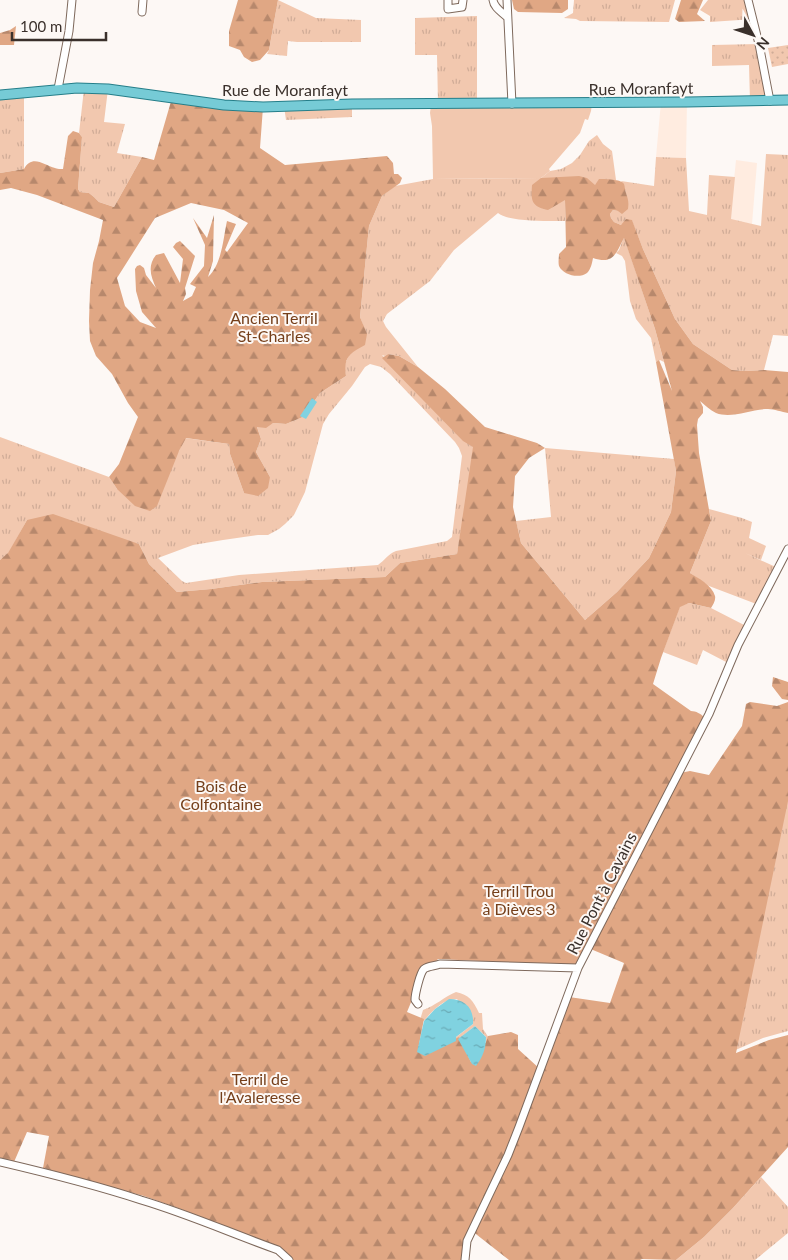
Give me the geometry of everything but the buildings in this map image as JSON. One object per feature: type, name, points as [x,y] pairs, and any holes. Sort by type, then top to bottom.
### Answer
[{"type":"main road","name":"Rue de Moranfayt","points":[[0,95],[77,88],[108,89],[224,105],[263,107],[352,104],[512,104]]},
{"type":"main road","name":"Rue Moranfayt","points":[[512,104],[788,100]]},
{"type":"street","points":[[58,89],[69,31],[72,0]]},
{"type":"street","points":[[142,12],[143,0]]},
{"type":"street","points":[[448,0],[448,9],[462,7],[463,0]]},
{"type":"street","points":[[493,0],[496,7],[507,17]]},
{"type":"street","points":[[507,0],[512,104]]},
{"type":"street","points":[[748,0],[770,100]]},
{"type":"street","name":"Rue Pont à Cavains","points":[[465,1260],[467,1241],[511,1148],[578,968],[709,714],[738,645],[788,549]]},
{"type":"street","points":[[418,1004],[415,996],[422,972],[426,968],[440,964],[578,968]]},
{"type":"street","points":[[0,1162],[176,1211],[278,1250],[289,1260]]},
{"type":"shaded area","points":[[661,102],[687,102],[686,158],[656,157]]},
{"type":"shaded area","points":[[736,160],[757,163],[752,224],[730,220]]},
{"type":"green space","points":[[238,0],[278,0],[269,50],[260,60],[252,62],[244,57],[240,50],[229,46],[229,31]]},
{"type":"green space","points":[[278,0],[316,18],[361,20],[361,42],[288,41],[287,56],[267,54]]},
{"type":"green space","points":[[512,0],[568,0],[568,9],[562,13],[518,12],[514,9]]},
{"type":"green space","points":[[574,0],[675,0],[669,22],[580,21],[564,18],[573,13]]},
{"type":"green space","points":[[681,0],[703,0],[697,14],[705,21],[679,22],[675,19]]},
{"type":"green space","points":[[708,0],[748,0],[754,19],[710,22],[710,16],[700,10]]},
{"type":"green space","points":[[477,16],[477,104],[438,104],[437,55],[415,55],[415,18]]},
{"type":"green space","points":[[16,26],[14,45],[0,45],[0,33]]},
{"type":"green space","points":[[759,44],[770,101],[750,101],[749,65],[712,66],[712,45]]},
{"type":"green space","points":[[788,45],[788,64],[772,67],[768,48]]},
{"type":"green space","points":[[84,89],[108,89],[104,122],[125,124],[117,153],[142,157],[114,207],[99,202],[89,193],[80,192],[78,189],[82,137],[79,133]]},
{"type":"green space","points":[[24,92],[24,169],[0,173],[0,95]]},
{"type":"green space","name":"Ancien Terril St-Charles","points":[[172,98],[263,107],[260,148],[285,165],[387,156],[393,163],[394,174],[398,174],[402,178],[400,183],[382,196],[369,226],[360,317],[367,334],[365,345],[349,356],[345,370],[346,376],[320,393],[303,417],[286,424],[273,423],[266,428],[257,427],[261,439],[256,452],[270,477],[268,488],[258,496],[244,493],[230,454],[229,444],[186,438],[157,506],[150,511],[135,506],[117,489],[109,477],[119,464],[138,417],[112,374],[96,356],[90,341],[90,290],[93,263],[103,220],[37,195],[11,188],[0,190],[0,173],[24,169],[34,161],[63,169],[68,136],[73,131],[79,133],[82,137],[78,189],[80,192],[89,193],[99,202],[114,207],[142,157],[154,160]],"holes":[[[191,203],[224,210],[248,223],[227,252],[225,250],[236,224],[227,221],[219,258],[213,272],[208,277],[213,261],[214,215],[207,238],[193,218],[205,245],[204,266],[190,284],[196,287],[192,296],[183,301],[195,256],[180,241],[173,247],[183,259],[180,283],[164,253],[156,255],[151,267],[151,276],[156,288],[146,275],[144,268],[140,265],[137,266],[135,269],[136,291],[142,312],[156,328],[140,322],[125,306],[117,278],[155,218]]]},
{"type":"green space","points":[[592,103],[588,120],[585,119],[580,133],[549,169],[550,171],[541,178],[433,179],[431,105]]},
{"type":"green space","points":[[352,104],[352,117],[286,120],[284,106]]},
{"type":"green space","points":[[597,135],[603,144],[612,151],[616,180],[595,185],[565,200],[565,221],[511,218],[498,213],[454,250],[430,281],[387,314],[383,321],[418,367],[399,356],[382,355],[463,439],[476,445],[457,554],[400,563],[385,577],[262,582],[177,592],[149,564],[139,544],[27,520],[8,554],[0,560],[0,437],[109,477],[117,489],[179,451],[185,438],[229,444],[230,454],[244,493],[270,477],[256,452],[261,439],[257,427],[273,423],[286,424],[303,417],[320,393],[346,376],[344,366],[363,325],[360,317],[369,226],[382,196],[395,186],[433,179],[541,178],[550,171],[561,169],[572,163],[589,141]],"holes":[[[370,364],[381,367],[390,374],[459,448],[462,456],[452,537],[447,541],[396,551],[378,565],[239,575],[186,583],[158,558],[193,545],[268,535],[285,524],[294,515],[305,492],[323,424],[329,414],[365,367]]]},
{"type":"green space","points":[[766,154],[788,155],[788,336],[773,335],[764,370],[732,370],[693,344],[675,319],[632,221],[621,225],[614,222],[610,214],[613,210],[618,211],[627,197],[621,181],[654,186],[656,157],[686,158],[689,211],[707,215],[709,175],[735,177],[731,219],[761,226]]},
{"type":"green space","name":"Bois de Colfontaine","points":[[579,176],[587,178],[595,185],[599,179],[616,180],[624,184],[628,209],[622,214],[613,210],[610,214],[611,218],[614,222],[621,225],[626,219],[632,220],[675,319],[693,344],[732,370],[788,372],[788,413],[768,409],[722,415],[714,412],[700,401],[703,413],[698,419],[697,425],[699,453],[711,521],[690,573],[708,585],[715,599],[711,608],[689,603],[680,607],[653,684],[691,711],[704,717],[578,966],[438,959],[433,965],[426,966],[407,1012],[424,1019],[418,1050],[425,1054],[459,1037],[471,1062],[486,1042],[488,1036],[511,1032],[518,1035],[518,1049],[540,1069],[519,1125],[471,1227],[464,1260],[293,1260],[280,1247],[178,1208],[144,1196],[43,1168],[49,1136],[27,1132],[14,1162],[0,1158],[0,560],[8,553],[27,520],[53,514],[139,544],[149,564],[177,592],[262,582],[385,577],[400,563],[457,554],[473,447],[463,441],[382,358],[388,354],[399,356],[418,367],[445,389],[485,427],[537,443],[545,448],[529,458],[515,476],[513,507],[521,543],[585,620],[617,592],[649,558],[671,512],[676,471],[656,362],[659,360],[672,391],[655,329],[624,238],[616,253],[610,259],[600,260],[593,258],[589,270],[584,275],[568,274],[559,266],[559,254],[566,247],[565,200],[548,210],[535,205],[532,199],[532,185],[541,178]]},
{"type":"green space","points":[[624,237],[664,362],[660,360],[656,362],[651,338],[636,319],[630,301],[625,261],[622,256],[616,253]]},
{"type":"green space","points":[[545,448],[674,459],[676,471],[671,512],[649,558],[617,592],[585,620],[521,543],[516,521],[551,517]]},
{"type":"green space","points":[[709,509],[752,522],[749,538],[766,546],[761,560],[745,553],[778,568],[759,605],[709,586],[690,573],[711,521]]},
{"type":"green space","points":[[689,603],[711,608],[748,627],[730,664],[703,650],[697,665],[663,652],[680,606]]},
{"type":"green space","points":[[773,677],[788,682],[788,700],[782,699],[772,686]]},
{"type":"green space","points":[[750,702],[777,706],[788,702],[788,801],[736,1053],[788,1035],[788,1147],[733,1208],[704,1237],[676,1260],[509,1260],[472,1231],[508,1160],[569,997],[610,1003],[624,963],[591,948],[680,773],[690,771],[709,775],[742,726],[746,704]]},
{"type":"green space","points":[[788,775],[788,1031],[763,1038],[731,1052]]},
{"type":"green space","points":[[456,992],[473,1001],[479,1013],[482,1013],[483,1029],[489,1038],[486,1044],[486,1037],[475,1026],[456,1041],[455,1038],[473,1024],[457,999],[443,1003],[424,1021],[420,1020],[423,1010]]},
{"type":"green space","points":[[761,1177],[788,1207],[788,1233],[755,1260],[676,1260],[704,1237]]},
{"type":"water","points":[[312,398],[317,402],[306,419],[300,416]]},
{"type":"water","points":[[449,999],[460,1001],[470,1009],[473,1024],[456,1037],[456,1041],[425,1056],[417,1052],[424,1021],[435,1009]]},
{"type":"water","points":[[475,1026],[486,1037],[484,1052],[476,1066],[472,1064],[458,1039]]},
{"type":"park label","name":"Terril Trou à Dièves 3","points":[[519,899]]},
{"type":"park label","name":"Terril de l'Avaleresse","points":[[260,1087]]}]
